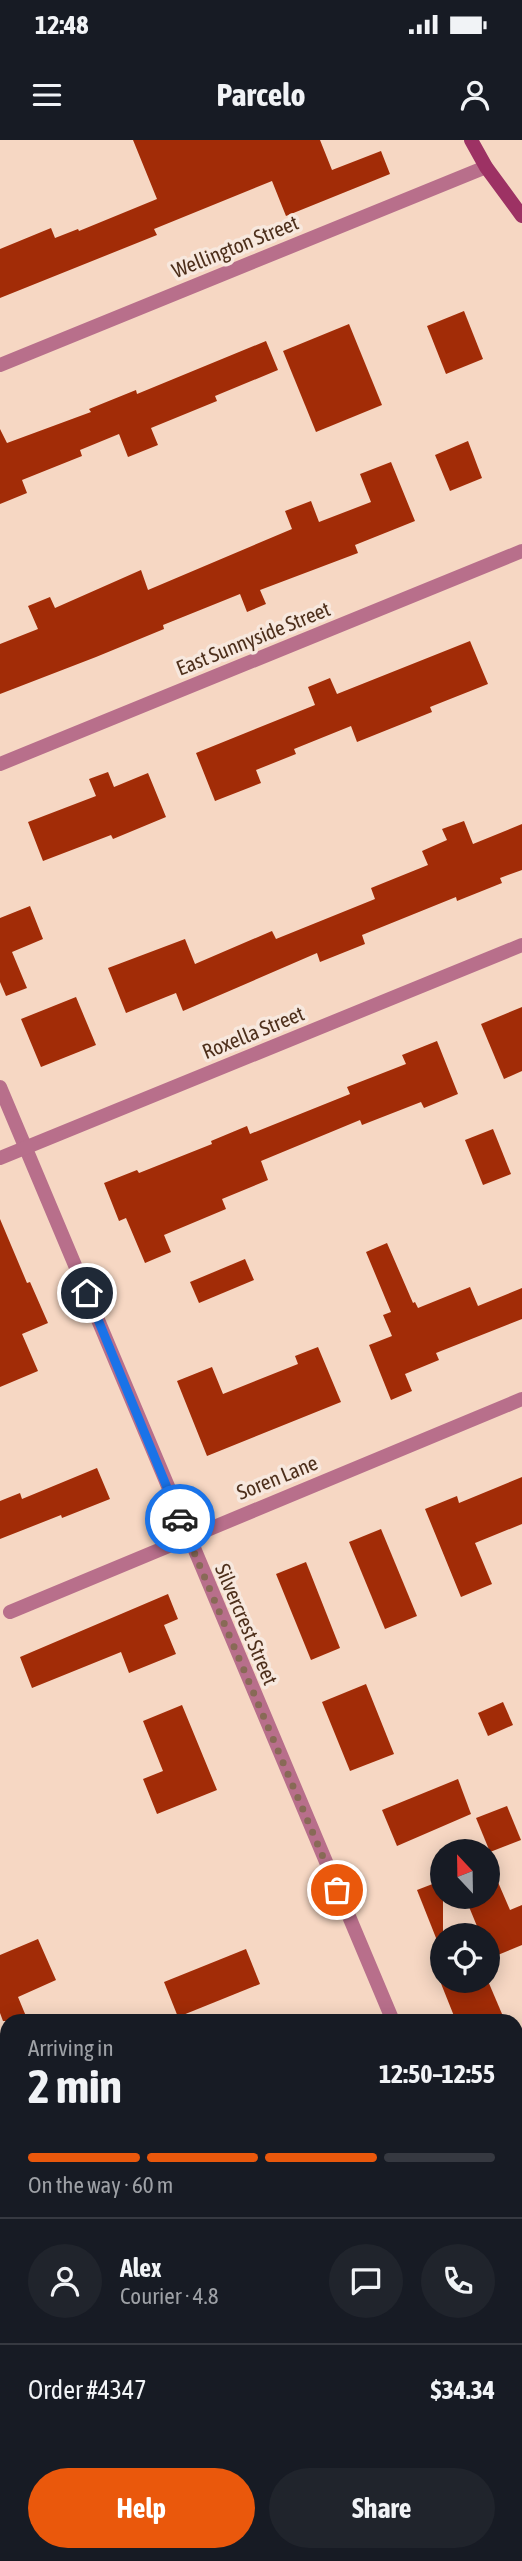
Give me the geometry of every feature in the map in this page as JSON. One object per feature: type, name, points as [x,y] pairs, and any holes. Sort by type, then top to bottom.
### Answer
[{"type":"main road","points":[[471,140],[486,167],[522,216]]},
{"type":"street","name":"Wellington Street","points":[[0,365],[486,167]]},
{"type":"street","name":"East Sunnyside Street","points":[[0,764],[522,551]]},
{"type":"street","name":"Roxella Street","points":[[0,1158],[522,945]]},
{"type":"street","name":"Silvercrest Street","points":[[0,1087],[187,1537],[390,2014]]},
{"type":"street","name":"Soren Lane","points":[[10,1612],[522,1399]]},
{"type":"building","points":[[133,140],[320,140],[332,170],[381,151],[390,174],[286,216],[272,181],[154,229],[157,235],[0,298],[0,249],[51,228],[55,238],[78,229],[79,231],[157,199]]},
{"type":"building","points":[[464,311],[483,359],[446,374],[427,326]]},
{"type":"building","points":[[349,324],[382,405],[316,432],[283,351]]},
{"type":"building","points":[[266,341],[278,370],[215,396],[217,401],[151,428],[158,445],[128,457],[119,434],[80,450],[82,456],[22,480],[27,493],[0,504],[0,429],[7,443]]},
{"type":"building","points":[[468,441],[482,478],[450,491],[435,455]]},
{"type":"building","points":[[391,462],[415,521],[355,545],[358,553],[260,590],[266,604],[247,612],[240,594],[163,625],[164,629],[0,694],[0,644],[38,629],[28,606],[50,597],[55,608],[141,570],[148,590],[292,529],[285,511],[311,501],[319,522],[371,502],[360,474]]},
{"type":"building","points":[[470,641],[488,684],[430,707],[432,712],[357,742],[351,726],[294,749],[296,754],[256,770],[261,783],[215,801],[196,753],[315,705],[308,687],[330,678],[337,694]]},
{"type":"building","points":[[108,772],[114,787],[148,773],[166,817],[113,839],[111,835],[43,861],[28,822],[96,796],[89,779]]},
{"type":"building","points":[[464,821],[473,844],[522,824],[522,870],[500,878],[502,883],[457,901],[456,897],[362,935],[365,944],[320,962],[317,953],[183,1011],[176,993],[126,1013],[108,968],[185,939],[195,964],[272,931],[276,939],[375,899],[371,888],[428,865],[422,851],[447,840],[442,829]]},
{"type":"building","points":[[30,906],[43,939],[12,952],[27,988],[6,996],[0,982],[0,918]]},
{"type":"building","points":[[76,997],[96,1045],[41,1067],[21,1019]]},
{"type":"building","points":[[522,1007],[522,1071],[504,1079],[481,1024]]},
{"type":"building","points":[[437,1041],[458,1094],[424,1108],[421,1102],[362,1125],[360,1120],[261,1161],[268,1180],[222,1199],[226,1209],[164,1235],[171,1252],[145,1263],[126,1218],[119,1221],[104,1183],[137,1170],[139,1173],[212,1144],[211,1141],[247,1126],[250,1134],[350,1094],[347,1087],[406,1064],[402,1055]]},
{"type":"building","points":[[493,1129],[511,1174],[483,1185],[465,1140]]},
{"type":"building","points":[[0,1219],[27,1283],[30,1282],[48,1323],[22,1334],[38,1371],[0,1387]]},
{"type":"building","points":[[387,1243],[413,1303],[415,1302],[418,1308],[470,1287],[478,1306],[522,1288],[522,1319],[436,1353],[439,1360],[405,1374],[412,1391],[391,1400],[369,1345],[392,1336],[383,1315],[391,1312],[366,1252]]},
{"type":"building","points":[[245,1259],[254,1280],[199,1303],[190,1282]]},
{"type":"building","points":[[318,1347],[341,1402],[207,1456],[177,1381],[212,1367],[223,1394],[298,1364],[295,1356]]},
{"type":"building","points":[[97,1468],[110,1499],[0,1539],[0,1501],[20,1493],[22,1499]]},
{"type":"building","points":[[522,1477],[522,1524],[475,1543],[492,1584],[461,1597],[425,1509],[457,1496],[459,1503]]},
{"type":"building","points":[[381,1529],[417,1616],[385,1629],[349,1542]]},
{"type":"building","points":[[306,1562],[340,1648],[311,1660],[276,1574]]},
{"type":"building","points":[[168,1594],[178,1619],[164,1625],[176,1654],[129,1673],[121,1652],[32,1688],[20,1657]]},
{"type":"building","points":[[366,1684],[394,1754],[350,1771],[322,1702]]},
{"type":"building","points":[[503,1702],[513,1725],[488,1736],[478,1713]]},
{"type":"building","points":[[182,1705],[217,1790],[157,1814],[143,1779],[163,1771],[143,1721]]},
{"type":"building","points":[[458,1779],[471,1814],[397,1846],[382,1810]]},
{"type":"building","points":[[507,1806],[521,1840],[500,1848],[500,1839],[485,1839],[476,1818]]},
{"type":"building","points":[[430,1885],[430,1909],[443,1909],[443,1923],[430,1923],[417,1890]]},
{"type":"building","points":[[500,1887],[510,1910],[522,1905],[522,1945],[500,1954],[500,1923],[476,1923],[470,1909],[500,1909]]},
{"type":"building","points":[[38,1939],[56,1980],[18,1997],[25,2014],[0,2014],[0,1955]]},
{"type":"building","points":[[246,1949],[260,1984],[185,2014],[177,2014],[164,1982]]},
{"type":"building","points":[[445,1993],[493,1993],[502,2014],[453,2014]]},
{"type":"way so far","points":[[180,1519],[337,1890]]},
{"type":"route","points":[[87,1293],[180,1519]]}]
